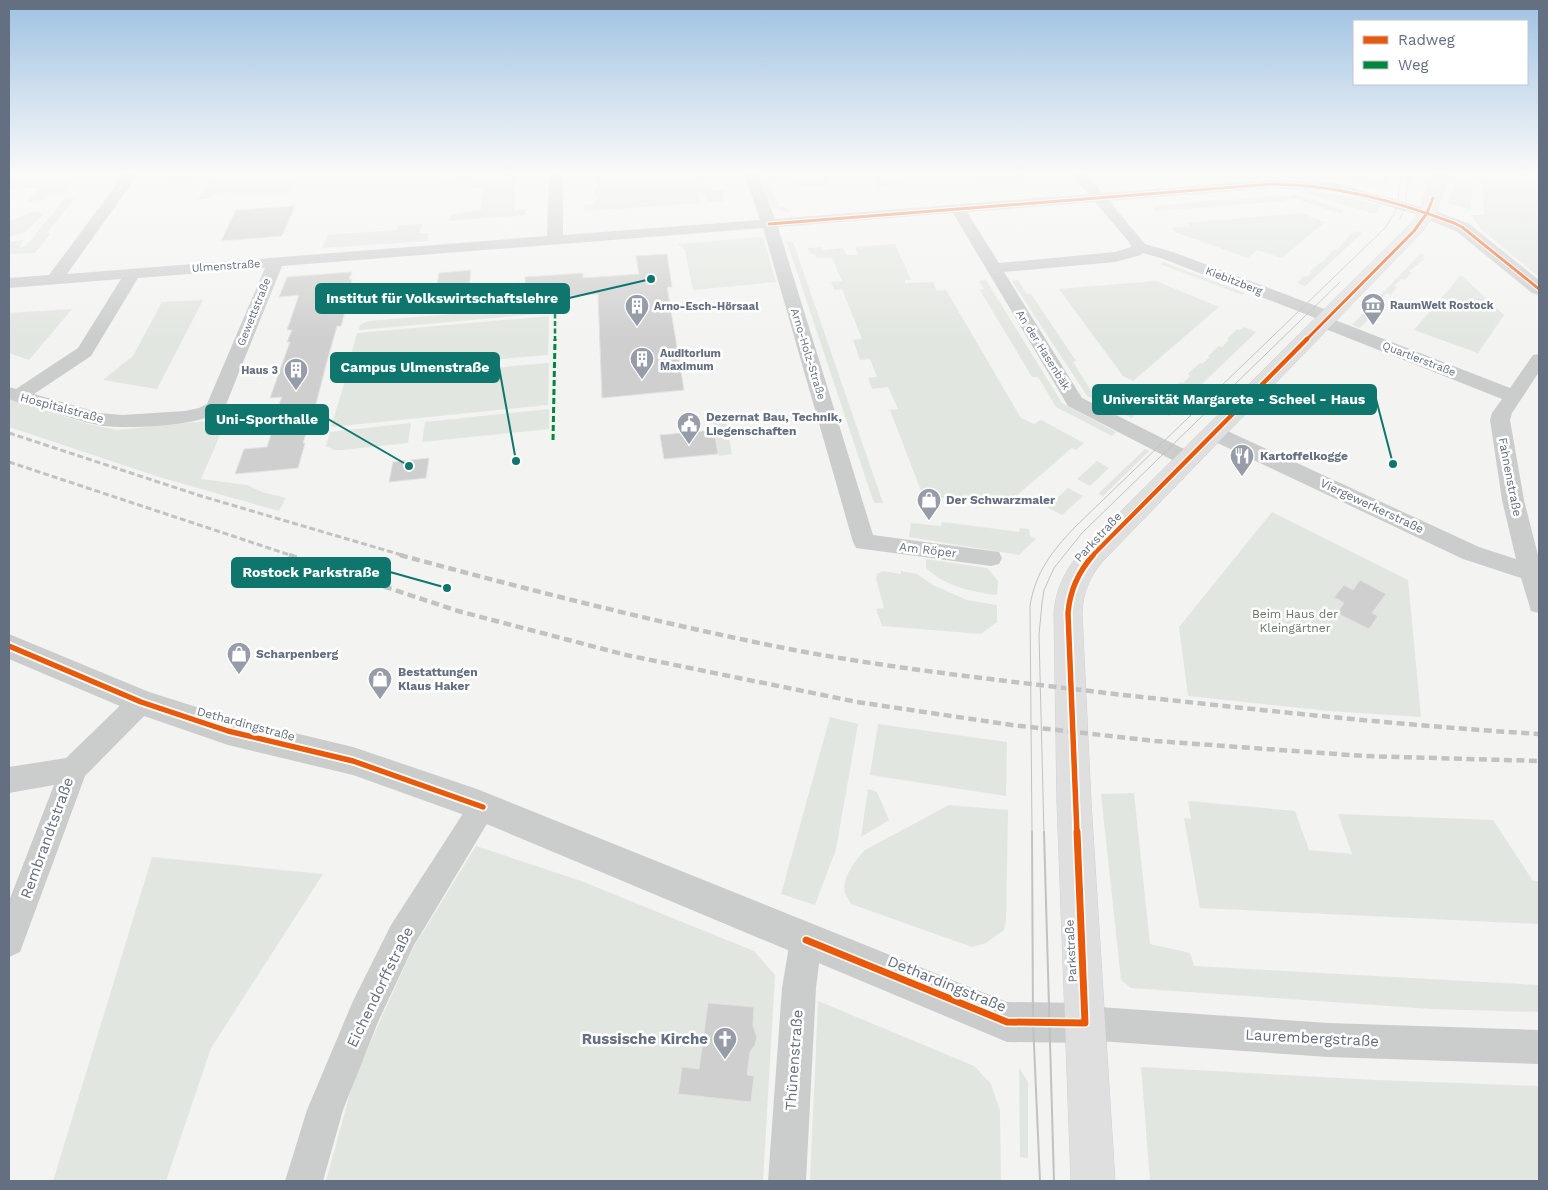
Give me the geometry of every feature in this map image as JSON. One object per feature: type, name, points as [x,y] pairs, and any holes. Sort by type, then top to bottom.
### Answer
[{"type":"main road","name":"Parkstraße","points":[[1093,1181],[1068,613],[1069,597],[1076,576],[1093,555],[1415,229]]},
{"type":"street","points":[[54,280],[91,229]]},
{"type":"street","points":[[555,229],[555,241]]},
{"type":"street","name":"Ulmenstraße","points":[[9,283],[712,229]]},
{"type":"street","name":"Arno-Holz-Straße","points":[[770,229],[864,542]]},
{"type":"street","name":"An der Hasenbäk","points":[[970,229],[1075,402],[1187,459]]},
{"type":"street","points":[[993,268],[1115,258],[1135,252],[1139,247],[1126,229]]},
{"type":"street","points":[[1464,229],[1539,289]]},
{"type":"street","name":"Kiebitzberg","points":[[1139,247],[1166,255],[1326,320]]},
{"type":"street","name":"Gewettstraße","points":[[205,413],[216,407],[275,262]]},
{"type":"street","points":[[14,395],[85,352],[133,274]]},
{"type":"street","name":"Quartierstraße","points":[[1326,320],[1514,396]]},
{"type":"street","name":"Fahnenstraße","points":[[1539,359],[1502,413],[1500,420],[1513,500],[1539,604]]},
{"type":"street","name":"Hospitalstraße","points":[[14,395],[99,419],[131,420],[184,417],[205,413]]},
{"type":"street","name":"Viergewerkerstraße","points":[[1214,433],[1471,553],[1532,573]]},
{"type":"street","name":"Am Röper","points":[[864,542],[992,558]]},
{"type":"street","name":"Dethardingstraße","points":[[9,646],[141,702],[228,731],[353,761],[483,807],[1007,1022],[1085,1023]]},
{"type":"street","name":"Rembrandtstraße","points":[[9,941],[73,769],[141,702]]},
{"type":"street","points":[[9,780],[73,769]]},
{"type":"street","name":"Eichendorffstraße","points":[[304,1181],[325,1110],[365,1013],[402,936],[483,807]]},
{"type":"street","name":"Thünenstraße","points":[[787,1181],[799,988],[806,940]]},
{"type":"street","name":"Laurembergstraße","points":[[1085,1023],[1118,1023],[1200,1032],[1448,1046],[1539,1047]]},
{"type":"green space","points":[[9,229],[29,229],[25,232],[9,237]]},
{"type":"green space","points":[[40,229],[51,229],[47,233],[50,234],[35,253],[9,254],[9,242],[24,240],[19,247],[26,246]]},
{"type":"green space","points":[[421,229],[420,233],[429,233],[427,241],[322,248],[328,235]]},
{"type":"green space","points":[[1172,229],[1317,229],[1282,258],[1257,250],[1248,258],[1175,232]]},
{"type":"green space","points":[[1481,229],[1539,229],[1539,277]]},
{"type":"green space","points":[[1357,231],[1362,233],[1305,286],[1297,283],[1304,276],[1307,277],[1312,272],[1310,271],[1322,263],[1334,249],[1337,250],[1352,233]]},
{"type":"green space","points":[[763,237],[776,282],[693,290],[685,250],[677,244]]},
{"type":"green space","points":[[787,242],[793,242],[883,503],[874,503]]},
{"type":"green space","points":[[895,244],[911,280],[905,280],[905,283],[933,282],[937,291],[946,290],[1021,418],[1034,424],[1041,420],[1084,443],[1076,450],[1072,448],[1008,503],[923,496],[890,410],[898,409],[888,387],[872,389],[868,378],[877,377],[870,359],[860,360],[853,340],[862,339],[842,289],[834,290],[831,282],[842,281],[832,258],[816,258],[815,254],[810,254],[808,248],[822,247],[823,250],[843,248],[846,255],[858,255],[855,247]]},
{"type":"green space","points":[[1421,253],[1425,255],[1422,258],[1425,259],[1409,271],[1412,273],[1404,280],[1401,279],[1394,286],[1397,287],[1391,295],[1387,293],[1380,300],[1383,302],[1376,309],[1372,308],[1365,315],[1370,317],[1360,328],[1352,325]]},
{"type":"green space","points":[[1163,262],[1245,293],[1242,295],[1160,264]]},
{"type":"green space","points":[[1461,275],[1504,315],[1478,353],[1414,330]]},
{"type":"green space","points":[[986,280],[1062,403],[1116,432],[1112,436],[1056,407],[1038,377],[1032,377],[980,290],[984,289],[979,281]]},
{"type":"green space","points":[[1018,280],[1027,294],[1031,294],[1076,361],[1073,362],[1093,394],[1135,414],[1132,418],[1087,396],[1012,281]]},
{"type":"green space","points":[[1156,281],[1219,307],[1133,381],[1123,376],[1059,289]]},
{"type":"green space","points":[[203,300],[157,389],[103,380],[133,356],[162,302]]},
{"type":"green space","points":[[550,306],[549,313],[359,330],[360,325],[368,321]]},
{"type":"green space","points":[[72,309],[29,360],[9,353],[9,313]]},
{"type":"green space","points":[[549,316],[548,355],[346,373],[357,333]]},
{"type":"green space","points":[[1244,327],[1256,332],[1169,416],[1158,410],[1169,400],[1165,399],[1170,394],[1168,392],[1180,382],[1183,383],[1190,376],[1188,374],[1210,357],[1208,356],[1219,346],[1222,347],[1237,329],[1240,330]]},
{"type":"green space","points":[[549,363],[548,405],[331,427],[345,381]]},
{"type":"green space","points":[[9,399],[88,424],[117,430],[227,419],[201,479],[247,485],[262,492],[286,498],[279,511],[159,477],[9,427]]},
{"type":"green space","points":[[549,409],[549,429],[422,442],[425,422]]},
{"type":"green space","points":[[726,421],[732,454],[719,456],[713,422]]},
{"type":"green space","points":[[411,423],[408,443],[343,450],[334,450],[326,446],[330,432]]},
{"type":"green space","points":[[1145,449],[1149,451],[1103,496],[1098,494]]},
{"type":"green space","points":[[1097,461],[1109,468],[1090,486],[1077,479]]},
{"type":"green space","points":[[1068,488],[1083,496],[1062,515],[1047,507]]},
{"type":"green space","name":"Beim Haus der Kleingärtner","points":[[1272,512],[1408,580],[1421,717],[1328,711],[1188,696],[1179,627]]},
{"type":"green space","points":[[942,522],[1019,532],[1020,528],[1029,529],[1030,536],[1036,539],[1019,555],[909,537],[911,523],[941,526]]},
{"type":"green space","points":[[926,559],[987,568],[998,581],[997,595],[969,590],[950,584],[926,568]]},
{"type":"green space","points":[[883,571],[901,574],[901,571],[917,574],[933,585],[967,600],[997,605],[997,622],[981,634],[882,626],[876,609],[884,608],[876,579],[877,574]]},
{"type":"green space","points":[[830,717],[858,724],[836,849],[815,905],[781,894]]},
{"type":"green space","points":[[878,724],[1007,742],[1006,796],[870,775]]},
{"type":"green space","points":[[868,789],[877,792],[889,820],[861,837]]},
{"type":"green space","points":[[1134,793],[1150,944],[1190,953],[1194,966],[1539,985],[1539,1012],[1433,1009],[1131,988],[1121,980],[1101,794]]},
{"type":"green space","points":[[1188,801],[1295,811],[1309,850],[1352,854],[1338,814],[1493,820],[1533,881],[1539,881],[1539,924],[1200,908],[1184,818],[1191,819]]},
{"type":"green space","points":[[949,805],[1008,810],[1006,920],[1004,930],[986,943],[972,947],[851,904],[844,888],[847,876],[865,850]]},
{"type":"green space","points":[[476,846],[581,881],[754,951],[775,975],[763,1181],[326,1181],[354,1079],[412,950]]},
{"type":"green space","points":[[152,857],[323,874],[211,1048],[166,1181],[53,1181]]},
{"type":"green space","points":[[818,1001],[974,1066],[991,1084],[1000,1111],[1001,1181],[810,1181]]},
{"type":"green space","points":[[1141,1067],[1376,1080],[1539,1086],[1539,1181],[1150,1181]]},
{"type":"green space","points":[[1019,1068],[1028,1082],[1028,1158],[1020,1157]]},
{"type":"building","points":[[227,229],[285,229],[282,236],[221,241]]},
{"type":"building","points":[[667,254],[672,287],[667,287],[684,390],[602,398],[598,294],[513,300],[516,283],[525,283],[525,277],[583,273],[583,278],[639,274],[636,256]]},
{"type":"building","points":[[471,270],[467,305],[433,308],[439,273]]},
{"type":"building","name":"Haus 3","points":[[352,272],[349,279],[352,279],[346,308],[341,326],[337,326],[303,443],[305,443],[298,468],[235,474],[244,449],[267,447],[281,404],[279,404],[282,397],[270,398],[290,342],[287,342],[292,330],[287,330],[299,295],[279,297],[287,277]]},
{"type":"building","name":"Dezernat Bau, Technik, Liegenschaften","points":[[714,430],[718,454],[664,459],[660,435]]},
{"type":"building","points":[[429,458],[426,478],[389,482],[393,462]]},
{"type":"building","points":[[1360,580],[1386,594],[1372,613],[1378,616],[1369,629],[1337,613],[1344,603],[1334,597],[1344,585],[1353,590]]},
{"type":"building","name":"Russische Kirche","points":[[708,1003],[754,1007],[753,1026],[757,1037],[755,1045],[750,1052],[747,1075],[754,1076],[751,1102],[678,1094],[682,1067],[699,1069]]},
{"type":"tram line","points":[[1032,834],[1030,606],[1032,594],[1040,573],[1052,554],[1075,527],[1384,229]]},
{"type":"tram line","points":[[1044,834],[1039,635],[1044,590],[1054,568],[1082,533],[1340,282]]},
{"type":"tram line","points":[[1032,832],[1033,1022],[1040,1181]]},
{"type":"tram line","points":[[1044,832],[1054,1181]]},
{"type":"railway","points":[[9,433],[201,496],[405,556]]},
{"type":"railway","points":[[9,462],[293,556]]},
{"type":"railway","points":[[289,555],[458,611],[626,655],[857,702],[1012,725],[1155,741],[1364,756],[1539,761]]},
{"type":"railway","points":[[400,555],[642,617],[789,649],[868,662],[987,679],[1214,705],[1376,721],[1539,734]]},
{"type":"marked path","points":[[553,440],[555,314]]},
{"type":"cycle path","points":[[806,940],[1007,1022],[1085,1023],[1068,613],[1072,588],[1082,568],[1093,555],[1416,229]]},
{"type":"cycle path","points":[[1464,229],[1539,289]]},
{"type":"cycle path","points":[[9,646],[141,702],[228,731],[353,761],[483,807]]},
{"type":"place","name":"Institut für Volkswirtschaftslehre","points":[[651,279]]},
{"type":"place","name":"RaumWelt Rostock","points":[[1373,326]]},
{"type":"place","name":"Arno-Esch-Hörsaal","points":[[637,327]]},
{"type":"place","name":"Auditorium Maximum","points":[[642,380]]},
{"type":"place","name":"Haus 3","points":[[296,391]]},
{"type":"place","name":"Dezernat Bau, Technik, Liegenschaften","points":[[689,445]]},
{"type":"place","name":"Campus Ulmenstraße","points":[[516,461]]},
{"type":"place","name":"Universität Margarete - Scheel - Haus","points":[[1393,464]]},
{"type":"place","name":"Uni-Sporthalle","points":[[409,466]]},
{"type":"place","name":"Kartoffelkogge","points":[[1242,477]]},
{"type":"place","name":"Der Schwarzmaler","points":[[929,521]]},
{"type":"place","name":"Rostock Parkstraße","points":[[447,588]]},
{"type":"place","name":"Scharpenberg","points":[[239,675]]},
{"type":"place","name":"Bestattungen Klaus Haker","points":[[380,700]]},
{"type":"place","name":"Russische Kirche","points":[[725,1060]]}]
